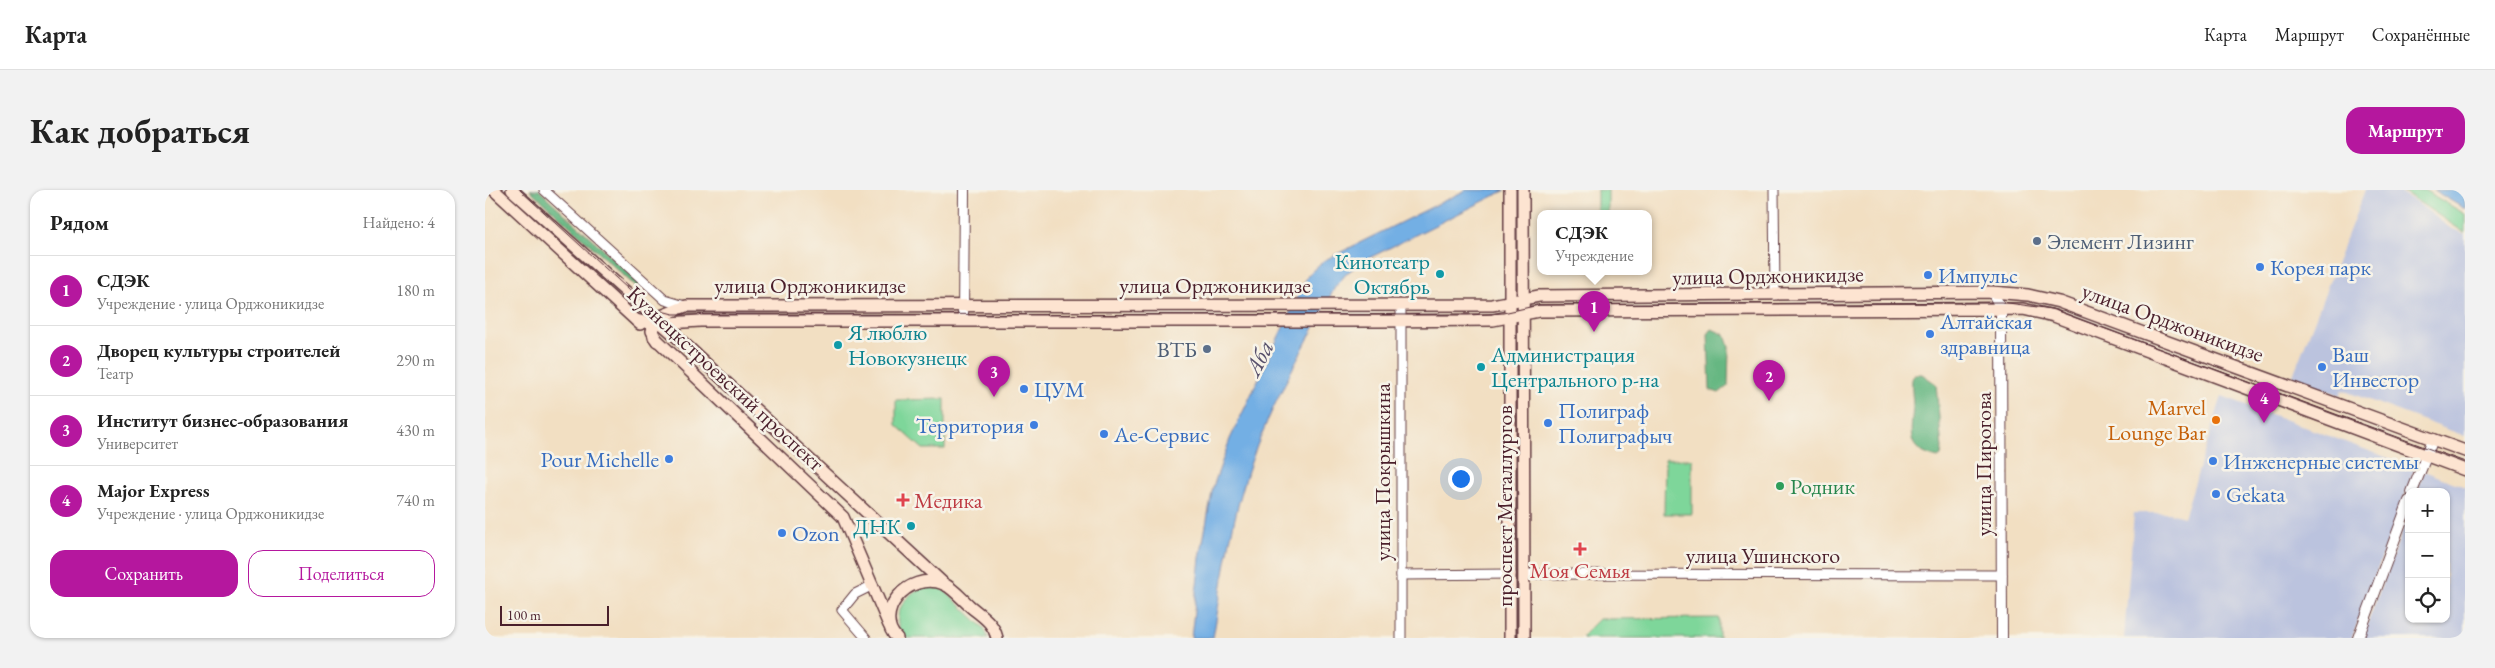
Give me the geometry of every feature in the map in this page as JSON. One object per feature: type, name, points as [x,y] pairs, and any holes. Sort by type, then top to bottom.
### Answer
[{"type":"main road","name":"Кузнецкстроевский проспект","points":[[494,190],[636,320],[837,510],[848,525],[893,634]]},
{"type":"main road","name":"Кузнецкстроевский проспект","points":[[512,190],[644,308],[657,322],[689,348],[996,632]]},
{"type":"main road","name":"проспект Металлургов","points":[[1510,190],[1510,638]]},
{"type":"main road","name":"проспект Металлургов","points":[[1523,190],[1524,638]]},
{"type":"main road","name":"улица Орджоникидзе","points":[[657,322],[669,312],[686,306],[1511,304],[1539,296],[1991,292],[2028,295],[2059,302],[2231,363],[2465,451]]},
{"type":"main road","points":[[644,308],[669,312]]},
{"type":"main road","name":"улица Орджоникидзе","points":[[657,322],[963,319],[1335,321],[1511,317],[1539,311],[2023,309],[2054,316],[2465,470]]},
{"type":"main road","points":[[636,320],[657,322],[652,331],[657,341]]},
{"type":"main road","points":[[689,348],[681,333],[686,324],[691,321]]},
{"type":"main road","points":[[893,634],[893,604],[907,587],[927,581],[945,585]]},
{"type":"main road","points":[[996,632],[1008,638]]},
{"type":"street","points":[[544,190],[665,300],[686,306]]},
{"type":"street","points":[[963,319],[964,190]]},
{"type":"street","points":[[1774,190],[1775,295]]},
{"type":"street","points":[[540,232],[549,222]]},
{"type":"street","points":[[1991,292],[2001,308]]},
{"type":"street","name":"улица Покрышкина","points":[[1401,305],[1401,638]]},
{"type":"street","name":"улица Пирогова","points":[[2001,308],[2002,638]]},
{"type":"street","points":[[2225,380],[2231,363]]},
{"type":"street","points":[[2280,400],[2286,384]]},
{"type":"street","points":[[2313,413],[2319,397]]},
{"type":"street","points":[[2414,488],[2433,439]]},
{"type":"street","points":[[2357,638],[2405,512]]},
{"type":"street","points":[[1401,575],[1511,574]]},
{"type":"street","name":"улица Ушинского","points":[[1524,574],[2002,574]]},
{"type":"street","points":[[867,638],[842,610],[855,594],[873,585]]},
{"type":"shaded area","points":[[2365,190],[2396,190],[2415,201],[2450,228],[2465,234],[2465,436],[2342,390],[2340,395],[2292,378]]},
{"type":"shaded area","points":[[2222,396],[2415,468],[2408,488],[2405,488],[2405,495],[2352,638],[2124,638],[2134,513],[2169,513],[2184,517]]},
{"type":"shaded area","points":[[2424,471],[2465,487],[2465,638],[2362,638],[2405,524],[2405,623],[2450,623],[2450,488],[2418,488]]},
{"type":"green space","points":[[530,190],[539,190],[640,283],[640,287],[634,285]]},
{"type":"green space","points":[[1597,190],[1608,190],[1608,210],[1597,210]]},
{"type":"green space","points":[[2401,190],[2424,190],[2465,214],[2465,233]]},
{"type":"green space","points":[[1712,329],[1725,335],[1729,347],[1728,386],[1719,393],[1710,390],[1708,334]]},
{"type":"green space","points":[[1914,374],[1922,374],[1936,384],[1942,449],[1941,456],[1938,458],[1920,451],[1912,440],[1912,379]]},
{"type":"green space","points":[[945,399],[945,449],[923,449],[896,425],[896,400]]},
{"type":"green space","points":[[1665,459],[1692,459],[1692,514],[1664,514]]},
{"type":"green space","points":[[926,586],[943,589],[984,628],[988,638],[905,638],[900,631],[898,623],[901,607],[911,594]]},
{"type":"green space","points":[[1719,618],[1719,638],[1583,638],[1583,635],[1599,619]]},
{"type":"water","name":"Аба","points":[[1466,190],[1506,190],[1363,261],[1347,273],[1335,287],[1273,408],[1252,458],[1234,522],[1213,638],[1191,638],[1200,558],[1213,487],[1230,439],[1308,275],[1323,261]]},
{"type":"water","points":[[2433,190],[2465,190],[2465,209]]},
{"type":"tram line","points":[[520,190],[640,300],[654,309],[673,314],[1469,315],[1503,313],[1539,305],[2001,302],[2052,309],[2465,462]]},
{"type":"place","name":"Элемент Лизинг","points":[[2037,241]]},
{"type":"place","name":"Корея парк","points":[[2260,267]]},
{"type":"place","name":"Кинотеатр Октябрь","points":[[1440,274]]},
{"type":"place","name":"Импульс","points":[[1928,275]]},
{"type":"place","name":"СДЭК","points":[[1594,332]]},
{"type":"place","name":"Алтайская здравница","points":[[1930,334]]},
{"type":"place","name":"Я люблю Новокузнецк","points":[[838,345]]},
{"type":"place","name":"ВТБ","points":[[1207,349]]},
{"type":"place","name":"Администрация Центрального р-на","points":[[1481,367]]},
{"type":"place","name":"Ваш Инвестор","points":[[2322,367]]},
{"type":"place","name":"ЦУМ","points":[[1024,389]]},
{"type":"place","name":"Институт бизнес-образования","points":[[994,397]]},
{"type":"place","name":"Дворец культуры строителей","points":[[1769,401]]},
{"type":"place","name":"Marvel Lounge Bar","points":[[2216,420]]},
{"type":"place","name":"Полиграф Полиграфыч","points":[[1548,423]]},
{"type":"place","name":"Major Express","points":[[2264,423]]},
{"type":"place","name":"Территория","points":[[1034,425]]},
{"type":"place","name":"Аe-Сервис","points":[[1104,434]]},
{"type":"place","name":"Pour Michelle","points":[[669,459]]},
{"type":"place","name":"Инженерные системы","points":[[2213,461]]},
{"type":"place","name":"Родник","points":[[1780,486]]},
{"type":"place","name":"Gekata","points":[[2216,494]]},
{"type":"place","name":"Медика","points":[[903,500]]},
{"type":"place","name":"ДНК","points":[[911,526]]},
{"type":"place","name":"Ozon","points":[[782,533]]},
{"type":"place","name":"Моя Семья","points":[[1580,549]]}]
